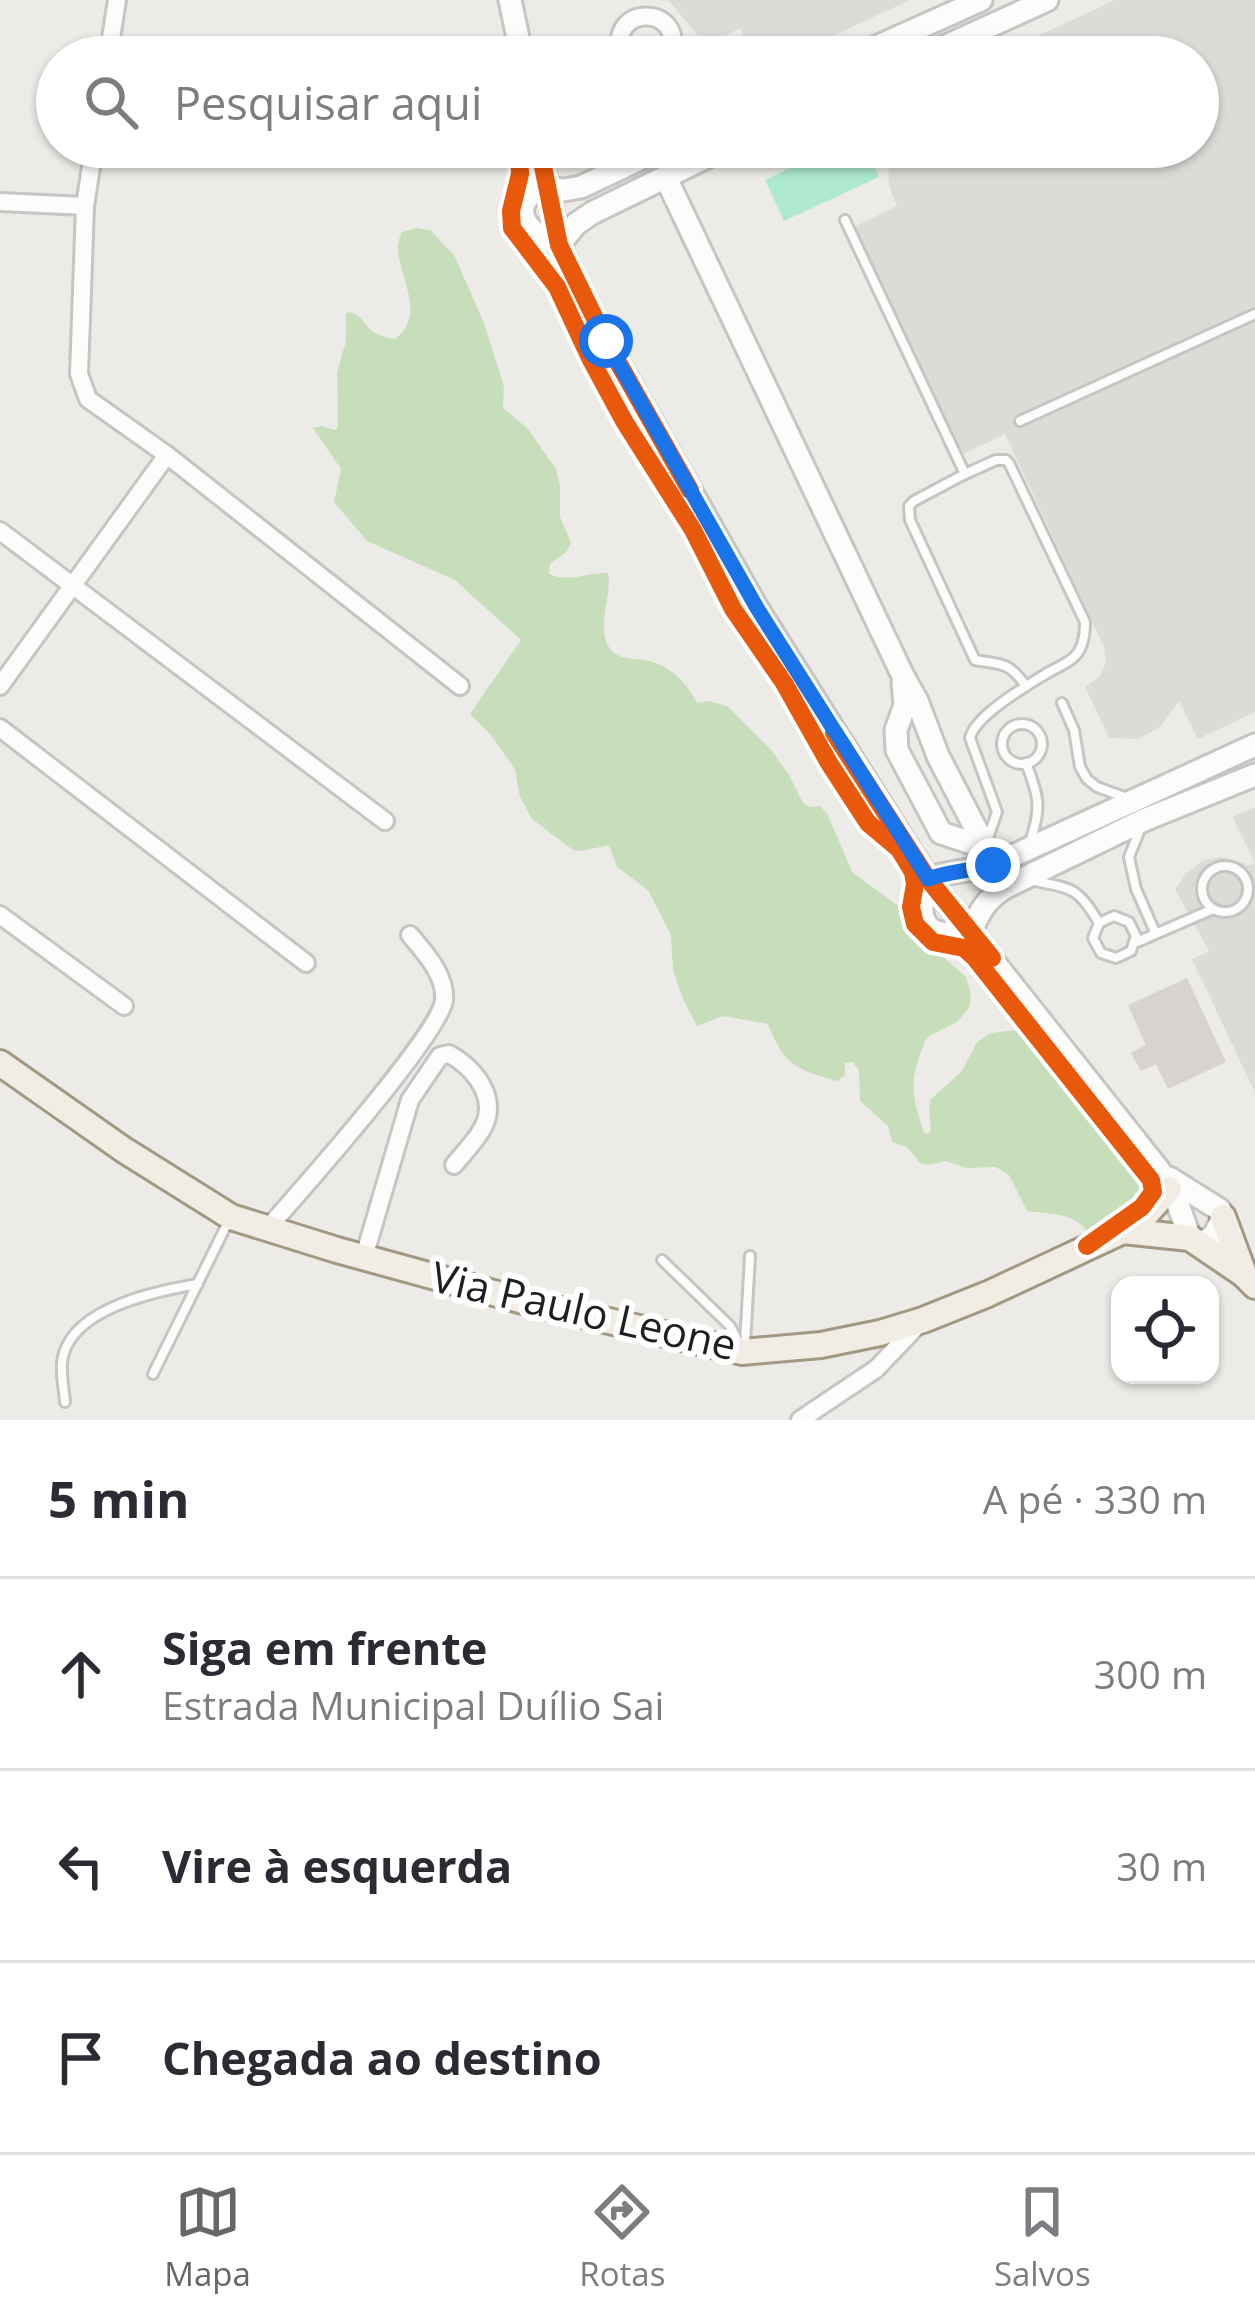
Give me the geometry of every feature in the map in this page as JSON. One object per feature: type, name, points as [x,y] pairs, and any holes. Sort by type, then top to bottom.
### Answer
[{"type":"main road","name":"Via Paulo Leone","points":[[0,1063],[124,1150],[231,1217],[523,1301],[743,1352],[821,1345],[923,1320],[1124,1231],[1192,1232]]},
{"type":"main road","points":[[1124,1231],[1142,1220],[1164,1179]]},
{"type":"main road","points":[[1214,1209],[1249,1280]]},
{"type":"main road","points":[[1192,1232],[1249,1280]]},
{"type":"street","points":[[111,36],[117,0]]},
{"type":"street","points":[[510,0],[518,36]]},
{"type":"street","points":[[901,36],[981,0]]},
{"type":"street","points":[[968,36],[1047,0]]},
{"type":"street","points":[[620,36],[623,28],[642,16],[653,16],[673,36]]},
{"type":"street","points":[[91,168],[85,206],[79,374],[88,399],[167,455],[460,686]]},
{"type":"street","points":[[543,168],[559,245],[606,341],[757,608],[928,879],[921,902],[924,922],[940,934],[970,931]]},
{"type":"street","points":[[547,187],[581,187],[619,168]]},
{"type":"street","points":[[559,245],[576,224],[686,168]]},
{"type":"street","points":[[602,177],[614,202]]},
{"type":"street","points":[[666,178],[988,856]]},
{"type":"street","points":[[0,202],[85,206]]},
{"type":"street","points":[[0,686],[167,455]]},
{"type":"street","points":[[0,531],[385,821]]},
{"type":"street","points":[[903,676],[905,705],[896,741],[941,833],[988,856],[1014,883]]},
{"type":"street","points":[[0,728],[306,963]]},
{"type":"street","points":[[928,879],[966,872],[988,856],[1028,848],[1255,745]]},
{"type":"street","points":[[903,761],[916,746],[927,747],[938,756]]},
{"type":"street","points":[[970,931],[990,896],[1144,820],[1255,775]]},
{"type":"street","points":[[1131,800],[1144,820]]},
{"type":"street","points":[[959,840],[968,814]]},
{"type":"street","points":[[0,915],[124,1006]]},
{"type":"street","points":[[970,931],[1164,1179],[1192,1232]]},
{"type":"street","points":[[267,1229],[437,1020],[442,986],[432,962],[410,935]]},
{"type":"street","points":[[364,1257],[410,1100],[440,1056],[449,1054],[472,1069],[488,1107],[482,1130],[454,1165]]},
{"type":"street","points":[[1164,1179],[1214,1209]]},
{"type":"street","points":[[1192,1232],[1190,1207],[1214,1209]]},
{"type":"street","points":[[1192,1232],[1214,1236],[1214,1209]]},
{"type":"street","points":[[800,1420],[876,1369],[923,1320]]},
{"type":"lane","points":[[845,220],[965,474]]},
{"type":"lane","points":[[1020,421],[1255,314]]},
{"type":"lane","points":[[988,856],[997,812],[971,731],[1026,686],[1074,657],[1085,632],[1085,622],[1010,463],[996,460],[914,501],[909,506],[910,520],[975,660],[1006,665],[1026,686]]},
{"type":"lane","points":[[1062,703],[1087,779],[1131,800]]},
{"type":"lane","points":[[1020,724],[1034,727],[1042,740],[1039,755],[1026,764],[1006,756],[1002,743],[1008,730],[1020,724]]},
{"type":"lane","points":[[1026,764],[1040,797],[1028,848]]},
{"type":"lane","points":[[1144,820],[1129,857],[1136,889],[1155,932]]},
{"type":"lane","points":[[1135,943],[1213,909],[1234,910],[1244,904],[1246,880],[1237,869],[1225,866],[1203,880],[1202,891],[1213,909]]},
{"type":"lane","points":[[1014,883],[1071,889],[1082,896],[1099,922]]},
{"type":"lane","points":[[1122,917],[1134,928],[1131,951],[1116,958],[1101,953],[1093,938],[1099,922],[1122,917]]},
{"type":"lane","points":[[153,1374],[231,1217]]},
{"type":"lane","points":[[743,1352],[750,1256]]},
{"type":"lane","points":[[662,1260],[730,1326],[743,1352]]},
{"type":"lane","points":[[65,1402],[61,1359],[84,1324],[151,1292],[198,1284]]},
{"type":"shaded area","points":[[660,0],[910,0],[833,36],[744,36],[740,28],[725,36],[698,36],[669,1]]},
{"type":"shaded area","points":[[1115,0],[1255,0],[1255,712],[1198,739],[1179,701],[1160,727],[1138,739],[1109,738],[1085,687],[1100,676],[1106,661],[1104,647],[1005,434],[959,456],[852,228],[897,206],[889,186],[890,168],[1219,168],[1219,36],[1038,36]]},
{"type":"shaded area","points":[[1255,807],[1255,864],[1233,817]]},
{"type":"shaded area","points":[[1222,857],[1255,864],[1255,1093],[1192,959],[1209,951],[1175,889],[1204,860]]},
{"type":"green space","points":[[790,168],[875,168],[879,177],[784,221],[765,180]]},
{"type":"green space","points":[[430,230],[454,255],[484,323],[504,387],[503,408],[527,428],[556,469],[560,517],[571,543],[550,564],[549,574],[564,578],[608,573],[604,624],[610,648],[620,656],[668,669],[697,703],[727,706],[772,751],[803,803],[820,806],[827,813],[852,872],[897,905],[966,977],[969,1008],[957,1022],[927,1037],[917,1064],[914,1095],[924,1133],[931,1130],[931,1099],[962,1071],[977,1042],[991,1033],[1034,1034],[1094,1100],[1135,1160],[1141,1187],[1124,1212],[1088,1232],[1068,1217],[1027,1211],[1009,1175],[996,1167],[967,1168],[946,1161],[928,1165],[920,1163],[907,1147],[892,1142],[888,1126],[860,1101],[859,1071],[853,1062],[845,1063],[845,1075],[838,1081],[793,1064],[768,1024],[723,1016],[697,1026],[673,970],[671,935],[648,890],[617,867],[609,845],[573,850],[532,819],[520,797],[515,769],[470,714],[521,640],[455,580],[367,541],[334,502],[341,469],[313,428],[335,430],[338,426],[337,372],[346,341],[346,313],[357,315],[384,337],[395,339],[404,330],[410,309],[398,244],[402,232]]},
{"type":"building","points":[[1187,978],[1226,1062],[1168,1089],[1156,1064],[1141,1071],[1131,1053],[1146,1045],[1128,1005]]},
{"type":"cycle path","points":[[520,168],[512,228],[557,287],[624,421],[693,530],[733,609],[784,683],[868,823],[899,849],[913,872],[915,924],[933,942],[964,948],[974,957],[1151,1180],[1153,1192],[1142,1207],[1087,1246]]},
{"type":"cycle path","points":[[543,168],[559,245],[606,341],[690,490]]},
{"type":"cycle path","points":[[834,733],[928,879],[992,958]]},
{"type":"route","points":[[606,341],[757,608],[928,879],[993,865]]}]
